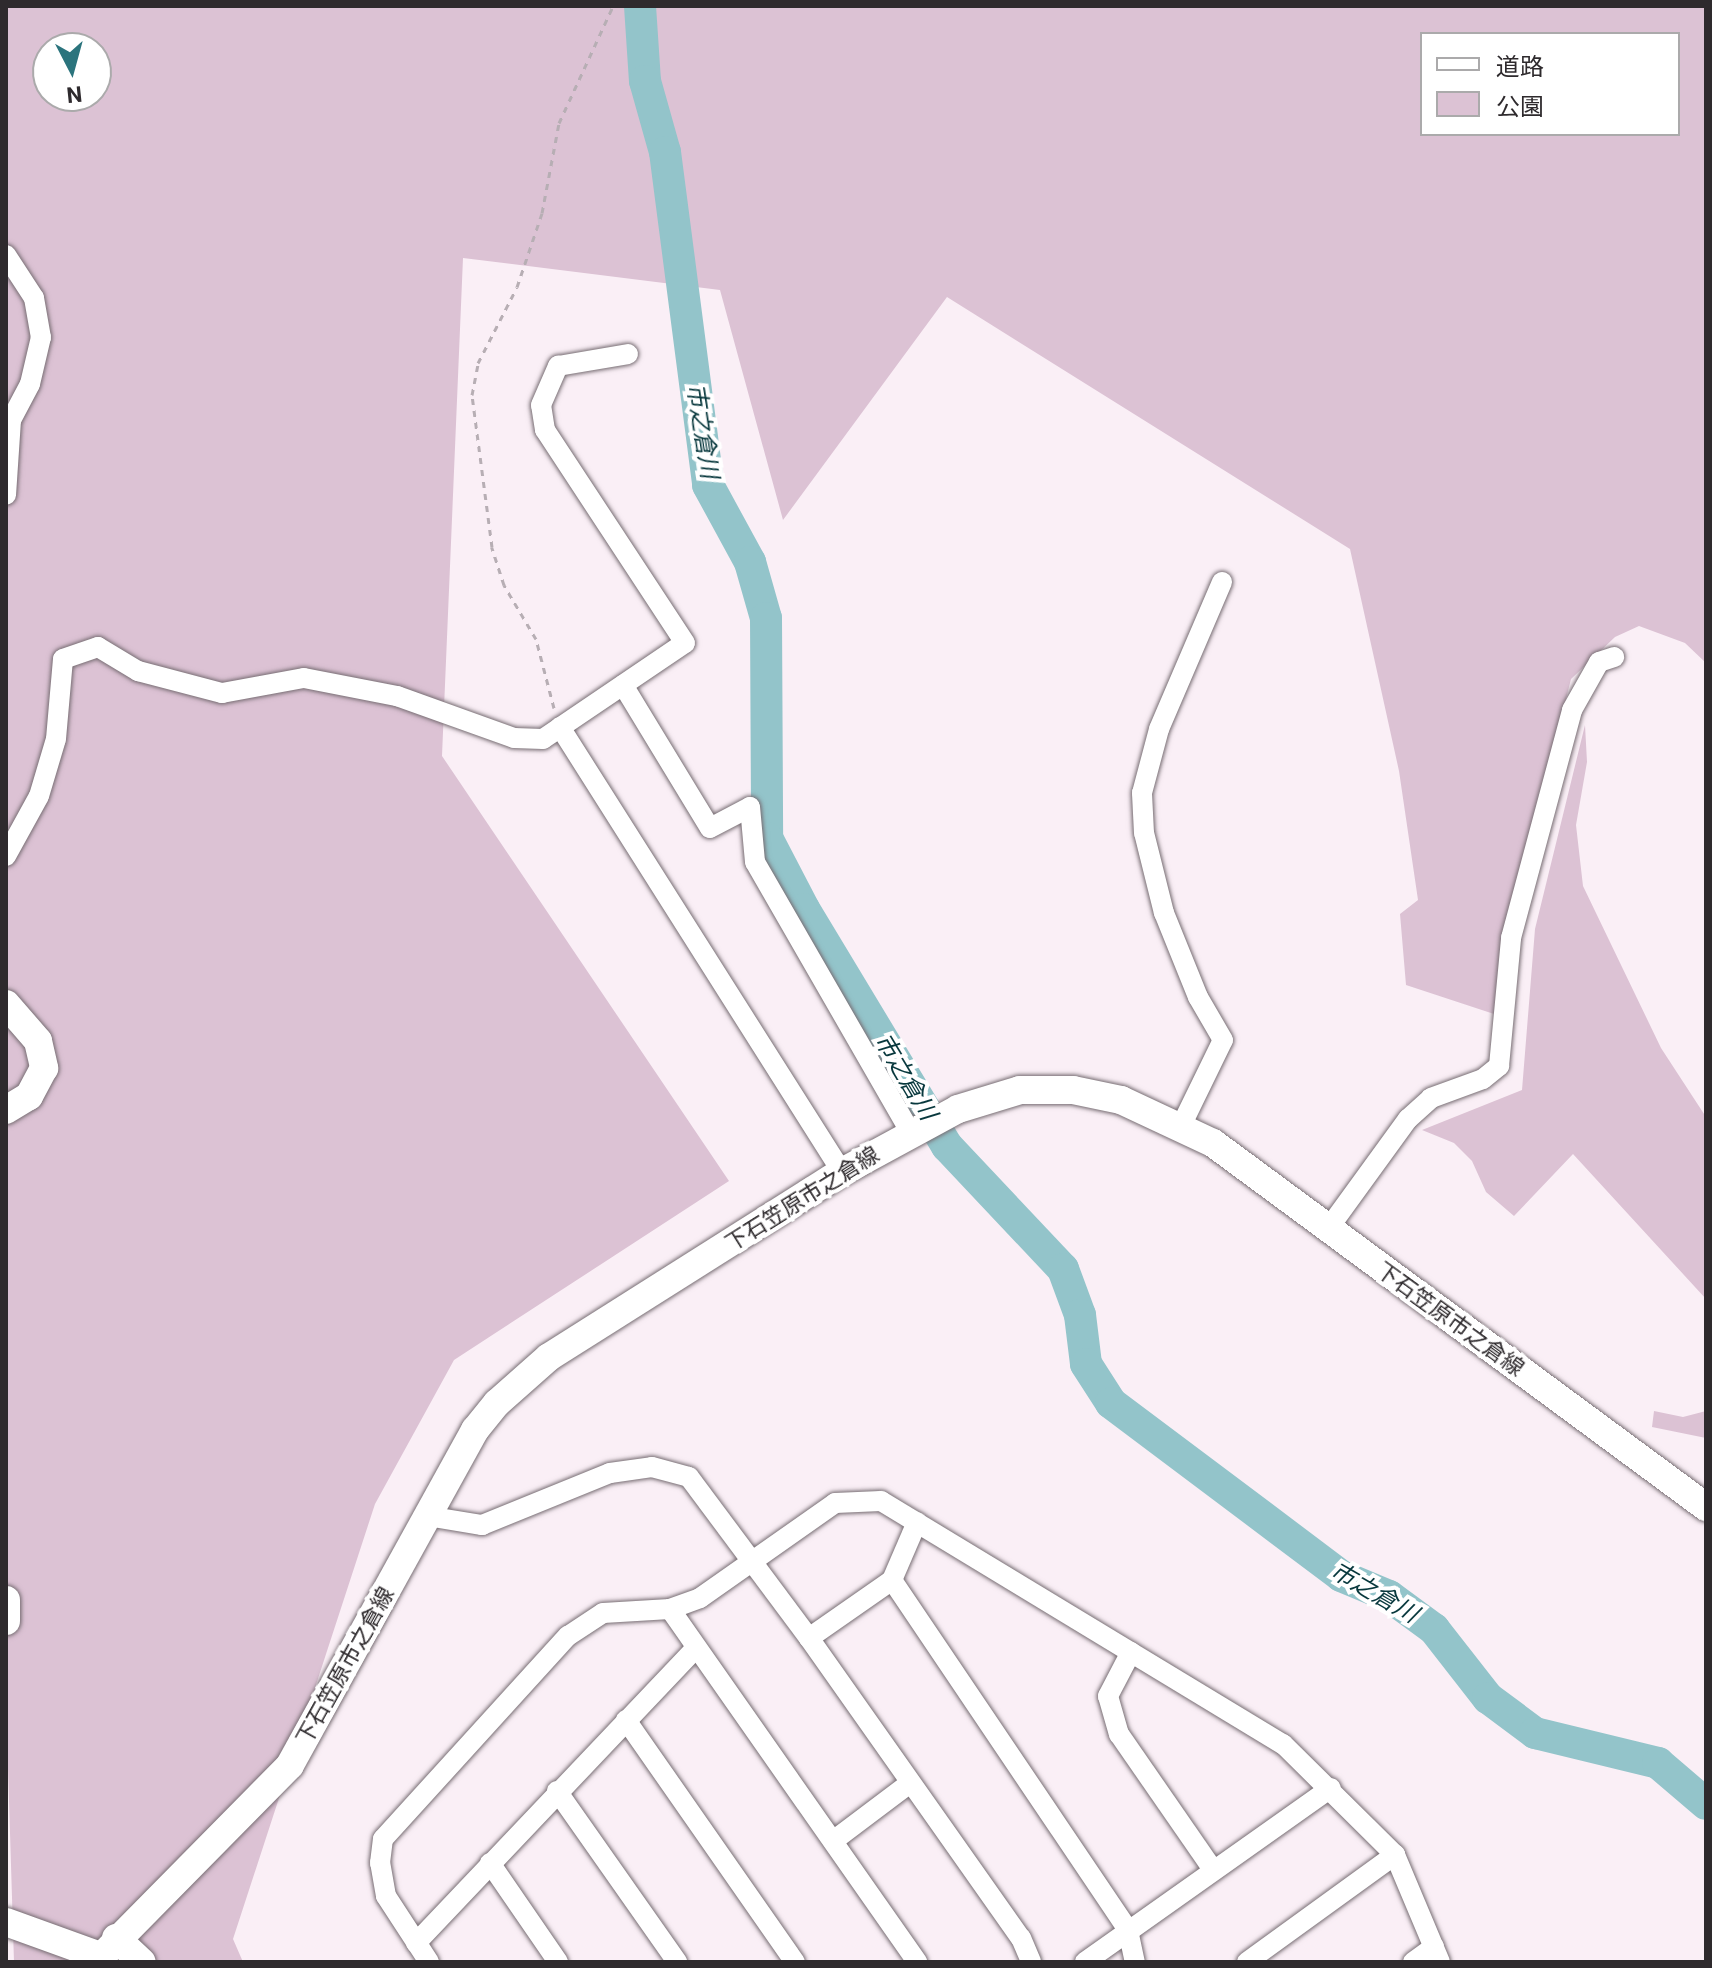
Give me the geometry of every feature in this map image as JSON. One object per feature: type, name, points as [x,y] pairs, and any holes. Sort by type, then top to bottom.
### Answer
[{"type":"main road","points":[[6,1004],[38,1041],[44,1068],[29,1096],[6,1110]]},
{"type":"main road","name":"下石笠原市之倉線","points":[[104,1952],[290,1765],[475,1430],[497,1403],[549,1357],[842,1172],[958,1109],[1020,1090],[1073,1090],[1121,1100],[1182,1124],[1706,1507]]},
{"type":"main road","points":[[6,1600],[6,1621]]},
{"type":"main road","points":[[6,1922],[142,1962]]},
{"type":"street","points":[[6,255],[34,298],[41,337],[30,384],[11,420],[6,495]]},
{"type":"street","points":[[6,856],[39,796],[56,739],[63,659],[98,647],[138,671],[222,693],[304,678],[397,696],[514,738],[543,739],[685,643],[563,463],[545,430],[541,405],[558,366],[628,354]]},
{"type":"street","points":[[1182,1124],[1223,1040],[1198,997],[1164,913],[1144,833],[1142,793],[1159,729],[1222,582]]},
{"type":"street","points":[[1328,1229],[1408,1119],[1431,1098],[1483,1079],[1499,1066],[1511,938],[1572,710],[1599,662],[1614,657]]},
{"type":"street","points":[[623,685],[710,828],[750,807],[755,862],[911,1133]]},
{"type":"street","points":[[560,727],[842,1172]]},
{"type":"street","points":[[427,1516],[482,1525],[610,1473],[652,1467],[689,1477],[809,1638],[1021,1938],[1031,1962]]},
{"type":"street","points":[[429,1962],[386,1896],[380,1863],[383,1839],[568,1636],[603,1613],[670,1609],[700,1598],[835,1503],[881,1501],[1283,1744],[1331,1788],[1395,1855],[1437,1954],[1413,1962]]},
{"type":"street","points":[[809,1638],[892,1580],[917,1522]]},
{"type":"street","points":[[892,1580],[1128,1930],[1135,1962]]},
{"type":"street","points":[[670,1609],[916,1962]]},
{"type":"street","points":[[416,1943],[695,1649]]},
{"type":"street","points":[[1131,1652],[1108,1696],[1119,1734],[1213,1870]]},
{"type":"street","points":[[626,1720],[795,1962]]},
{"type":"street","points":[[833,1841],[910,1783]]},
{"type":"street","points":[[1085,1962],[1331,1788]]},
{"type":"street","points":[[557,1791],[677,1962]]},
{"type":"street","points":[[1247,1962],[1395,1855]]},
{"type":"street","points":[[490,1863],[558,1962]]},
{"type":"path","points":[[560,727],[536,639],[504,585],[492,547],[472,395],[478,363],[517,287],[542,213],[559,123],[613,6]]},
{"type":"green space","points":[[6,6],[1706,6],[1706,663],[1685,643],[1639,626],[1615,637],[1571,679],[1508,929],[1494,1014],[1406,985],[1400,914],[1418,900],[1399,771],[1350,549],[947,297],[783,520],[720,290],[463,258],[442,756],[729,1181],[454,1360],[375,1504],[233,1939],[243,1962],[14,1962],[6,1704]]},
{"type":"green space","points":[[1585,725],[1587,762],[1576,825],[1583,886],[1661,1048],[1706,1117],[1706,1299],[1573,1154],[1514,1216],[1486,1192],[1472,1161],[1454,1143],[1422,1130],[1522,1090],[1535,929]]},
{"type":"green space","points":[[1654,1411],[1683,1417],[1706,1411],[1706,1438],[1652,1427]]},
{"type":"waterway","name":"市之倉川","points":[[640,6],[645,81],[665,152],[708,485],[750,562],[766,618],[767,838],[804,909],[947,1146],[1063,1269],[1080,1315],[1086,1364],[1111,1403],[1341,1576],[1389,1596],[1434,1629],[1488,1698],[1535,1733],[1658,1763],[1706,1804]]}]
